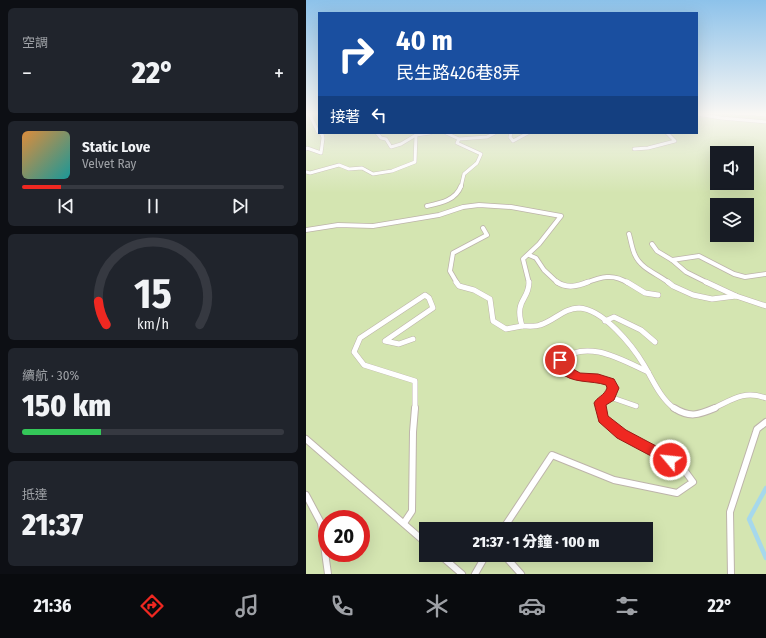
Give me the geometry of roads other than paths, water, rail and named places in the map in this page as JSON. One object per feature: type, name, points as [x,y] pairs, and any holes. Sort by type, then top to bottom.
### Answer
[{"type":"lane","points":[[306,149],[307,148],[321,153],[323,140]]},
{"type":"lane","points":[[386,140],[391,147],[408,140]]},
{"type":"lane","points":[[306,172],[310,173],[339,165],[349,169],[362,168],[373,174],[407,166],[415,162],[416,140]]},
{"type":"lane","points":[[427,206],[445,202],[459,193],[462,185],[461,179],[464,172],[478,164],[481,154],[461,146],[457,143],[459,140]]},
{"type":"lane","points":[[634,149],[648,148],[675,141],[674,140]]},
{"type":"lane","points":[[306,230],[338,225],[379,225],[439,215],[479,205],[523,208],[562,216],[530,255],[523,259],[528,275],[529,286],[526,296],[520,305],[519,315],[522,326]]},
{"type":"lane","points":[[483,228],[487,235],[453,253],[450,272],[459,286],[474,290],[490,299],[493,321],[506,329],[522,326],[540,326],[570,309],[584,309],[596,312],[628,342],[662,394],[673,408],[690,416],[705,413],[732,398],[757,394],[766,398]]},
{"type":"lane","points":[[629,234],[634,256],[647,269],[661,276],[673,286],[693,295],[712,299],[736,296]]},
{"type":"lane","points":[[652,244],[657,251],[698,279],[736,296],[766,306]]},
{"type":"lane","points":[[530,255],[536,258],[540,266],[556,283],[568,287],[586,284],[599,278],[616,277],[629,282],[635,289],[649,296],[658,295]]},
{"type":"lane","points":[[672,260],[699,256],[734,274],[745,277],[766,274]]},
{"type":"lane","points":[[404,523],[412,511],[413,432],[416,401],[415,381],[364,365],[354,352],[360,338],[425,295],[429,298],[433,308],[385,341],[399,344],[413,339]]},
{"type":"lane","points":[[605,320],[614,317],[641,330],[655,342]]},
{"type":"lane","points":[[508,522],[552,455],[614,480],[677,493],[693,482],[682,466],[622,434],[603,418],[600,403],[610,397],[613,388],[610,382],[598,378],[579,377],[564,369],[560,360],[570,353],[587,350],[610,355],[648,372]]},
{"type":"lane","points":[[610,397],[636,406]]},
{"type":"lane","points":[[731,574],[730,512],[757,429],[766,422]]},
{"type":"lane","points":[[306,438],[419,537]]},
{"type":"lane","points":[[306,495],[321,523],[328,574]]},
{"type":"lane","points":[[448,562],[462,574]]},
{"type":"lane","points":[[476,574],[482,562]]},
{"type":"lane","points":[[510,562],[521,574]]},
{"type":"waterway","points":[[766,488],[749,519],[766,558]]}]
